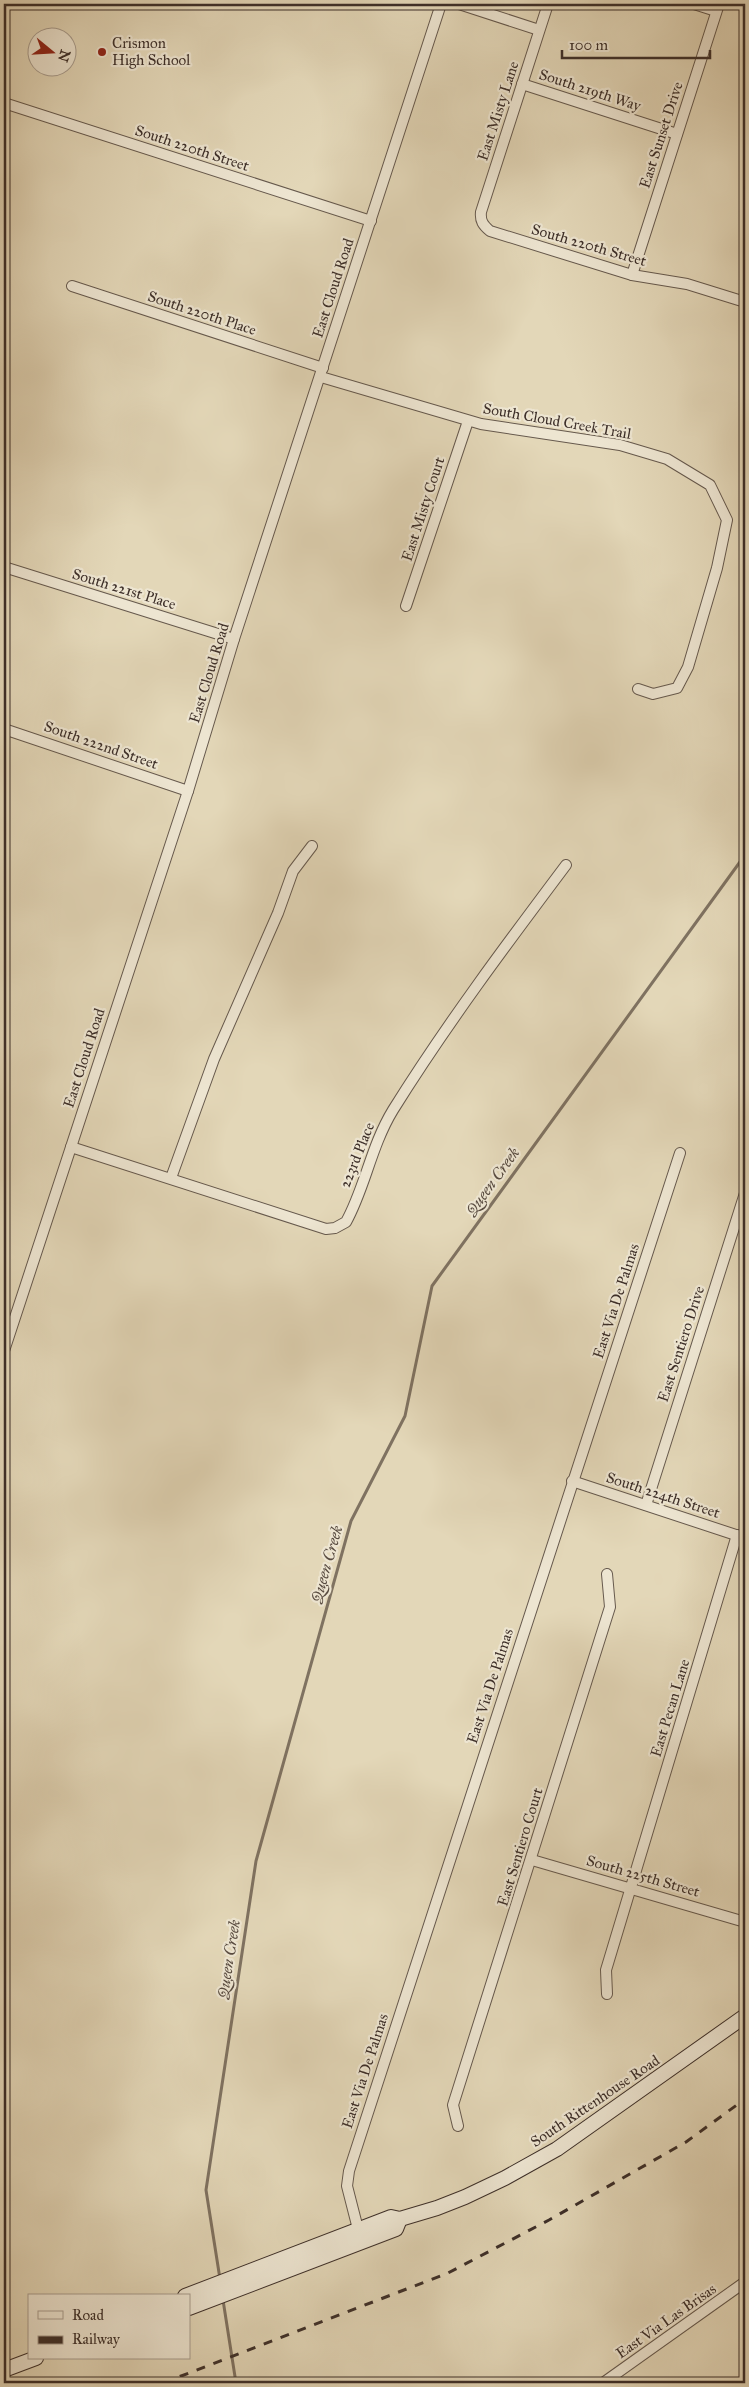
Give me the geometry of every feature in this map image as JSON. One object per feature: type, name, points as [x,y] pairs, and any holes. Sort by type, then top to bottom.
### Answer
[{"type":"main road","name":"South Rittenhouse Road","points":[[280,2267],[358,2229],[391,2217],[400,2219],[437,2208],[465,2197],[557,2149],[745,2016]]},
{"type":"main road","name":"South Rittenhouse Road","points":[[191,2300],[280,2267],[396,2229],[400,2219]]},
{"type":"main road","points":[[4,2370],[31,2360]]},
{"type":"street","name":"East Cloud Road","points":[[5,1344],[188,790],[234,639],[441,4]]},
{"type":"street","points":[[459,4],[539,30]]},
{"type":"street","points":[[494,15],[497,4]]},
{"type":"street","name":"East Misty Lane","points":[[484,226],[480,220],[481,212],[548,4]]},
{"type":"street","points":[[694,4],[718,7]]},
{"type":"street","name":"East Sunset Drive","points":[[632,275],[718,7]]},
{"type":"street","name":"South 219th Way","points":[[522,84],[677,134]]},
{"type":"street","name":"South 220th Street","points":[[4,103],[371,221]]},
{"type":"street","name":"South 220th Street","points":[[484,226],[490,231],[632,275],[694,286],[745,302]]},
{"type":"street","name":"South 220th Place","points":[[72,286],[322,372]]},
{"type":"street","name":"South Cloud Creek Trail","points":[[322,372],[480,424],[620,445],[666,459],[710,485],[727,520],[717,568],[688,667],[677,688],[653,694],[638,689]]},
{"type":"street","name":"East Misty Court","points":[[406,606],[468,421]]},
{"type":"street","name":"South 221st Place","points":[[4,567],[234,639]]},
{"type":"street","name":"South 222nd Street","points":[[4,729],[188,790]]},
{"type":"street","points":[[171,1178],[214,1059],[278,913],[293,871],[312,846]]},
{"type":"street","name":"223rd Place","points":[[71,1147],[326,1229],[335,1228],[346,1222],[370,1159],[393,1111],[512,938],[566,864]]},
{"type":"street","name":"East Via De Palmas","points":[[358,2229],[347,2186],[349,2171],[680,1154]]},
{"type":"street","name":"East Sentiero Drive","points":[[646,1505],[745,1193]]},
{"type":"street","name":"South 224th Street","points":[[572,1481],[741,1536]]},
{"type":"street","name":"East Pecan Lane","points":[[607,1994],[606,1970],[741,1536]]},
{"type":"street","name":"East Sentiero Court","points":[[458,2126],[453,2105],[532,1860],[610,1607],[607,1574]]},
{"type":"street","name":"South 225th Street","points":[[532,1860],[745,1922]]},
{"type":"street","name":"East Via Las Brisas","points":[[603,2383],[745,2282]]},
{"type":"waterway","name":"Queen Creek","points":[[220,2279],[206,2190],[256,1861],[351,1521],[405,1416],[432,1286],[745,855]]},
{"type":"waterway","name":"Queen Creek","points":[[223,2300],[236,2383]]},
{"type":"railway","points":[[163,2383],[448,2273],[549,2220],[686,2142],[745,2099]]},
{"type":"place","name":"Crismon High School","points":[[102,52]]}]
